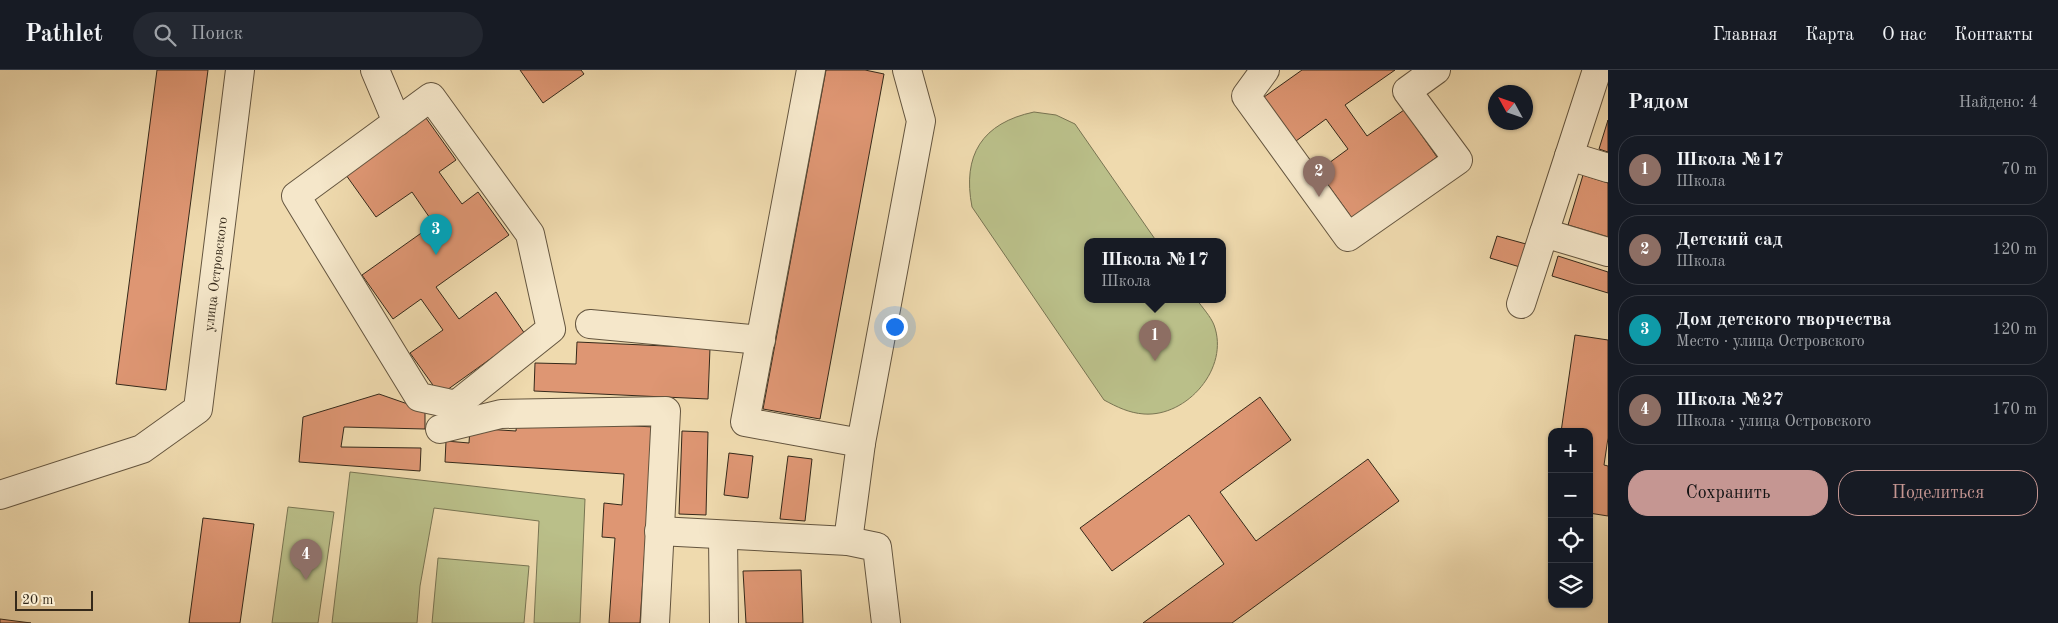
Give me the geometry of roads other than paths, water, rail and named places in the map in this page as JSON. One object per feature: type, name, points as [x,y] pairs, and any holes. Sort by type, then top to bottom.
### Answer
[{"type":"street","name":"улица Островского","points":[[0,495],[142,450],[198,408],[240,70]]},
{"type":"street","points":[[376,70],[397,122]]},
{"type":"street","points":[[811,70],[745,422],[861,443]]},
{"type":"street","points":[[848,541],[861,443],[921,121],[907,70]]},
{"type":"street","points":[[1265,70],[1246,96],[1348,237],[1458,160],[1407,91],[1436,70]]},
{"type":"street","points":[[1521,304],[1569,156],[1600,75]]},
{"type":"street","points":[[431,97],[530,234],[551,329],[456,405],[419,397],[296,196],[397,122],[431,97]]},
{"type":"street","points":[[1569,156],[1608,168]]},
{"type":"street","points":[[1544,233],[1608,252]]},
{"type":"street","points":[[590,324],[761,340]]},
{"type":"street","points":[[440,429],[501,414],[666,411],[655,623]]},
{"type":"street","points":[[659,531],[723,536],[848,541],[877,546],[886,623]]},
{"type":"street","points":[[723,536],[724,623]]},
{"type":"place","name":"Детский сад","points":[[1319,197]]},
{"type":"place","name":"Дом детского творчества","points":[[436,255]]},
{"type":"place","name":"Школа №17","points":[[1155,361]]},
{"type":"place","name":"Школа №27","points":[[306,580]]}]
